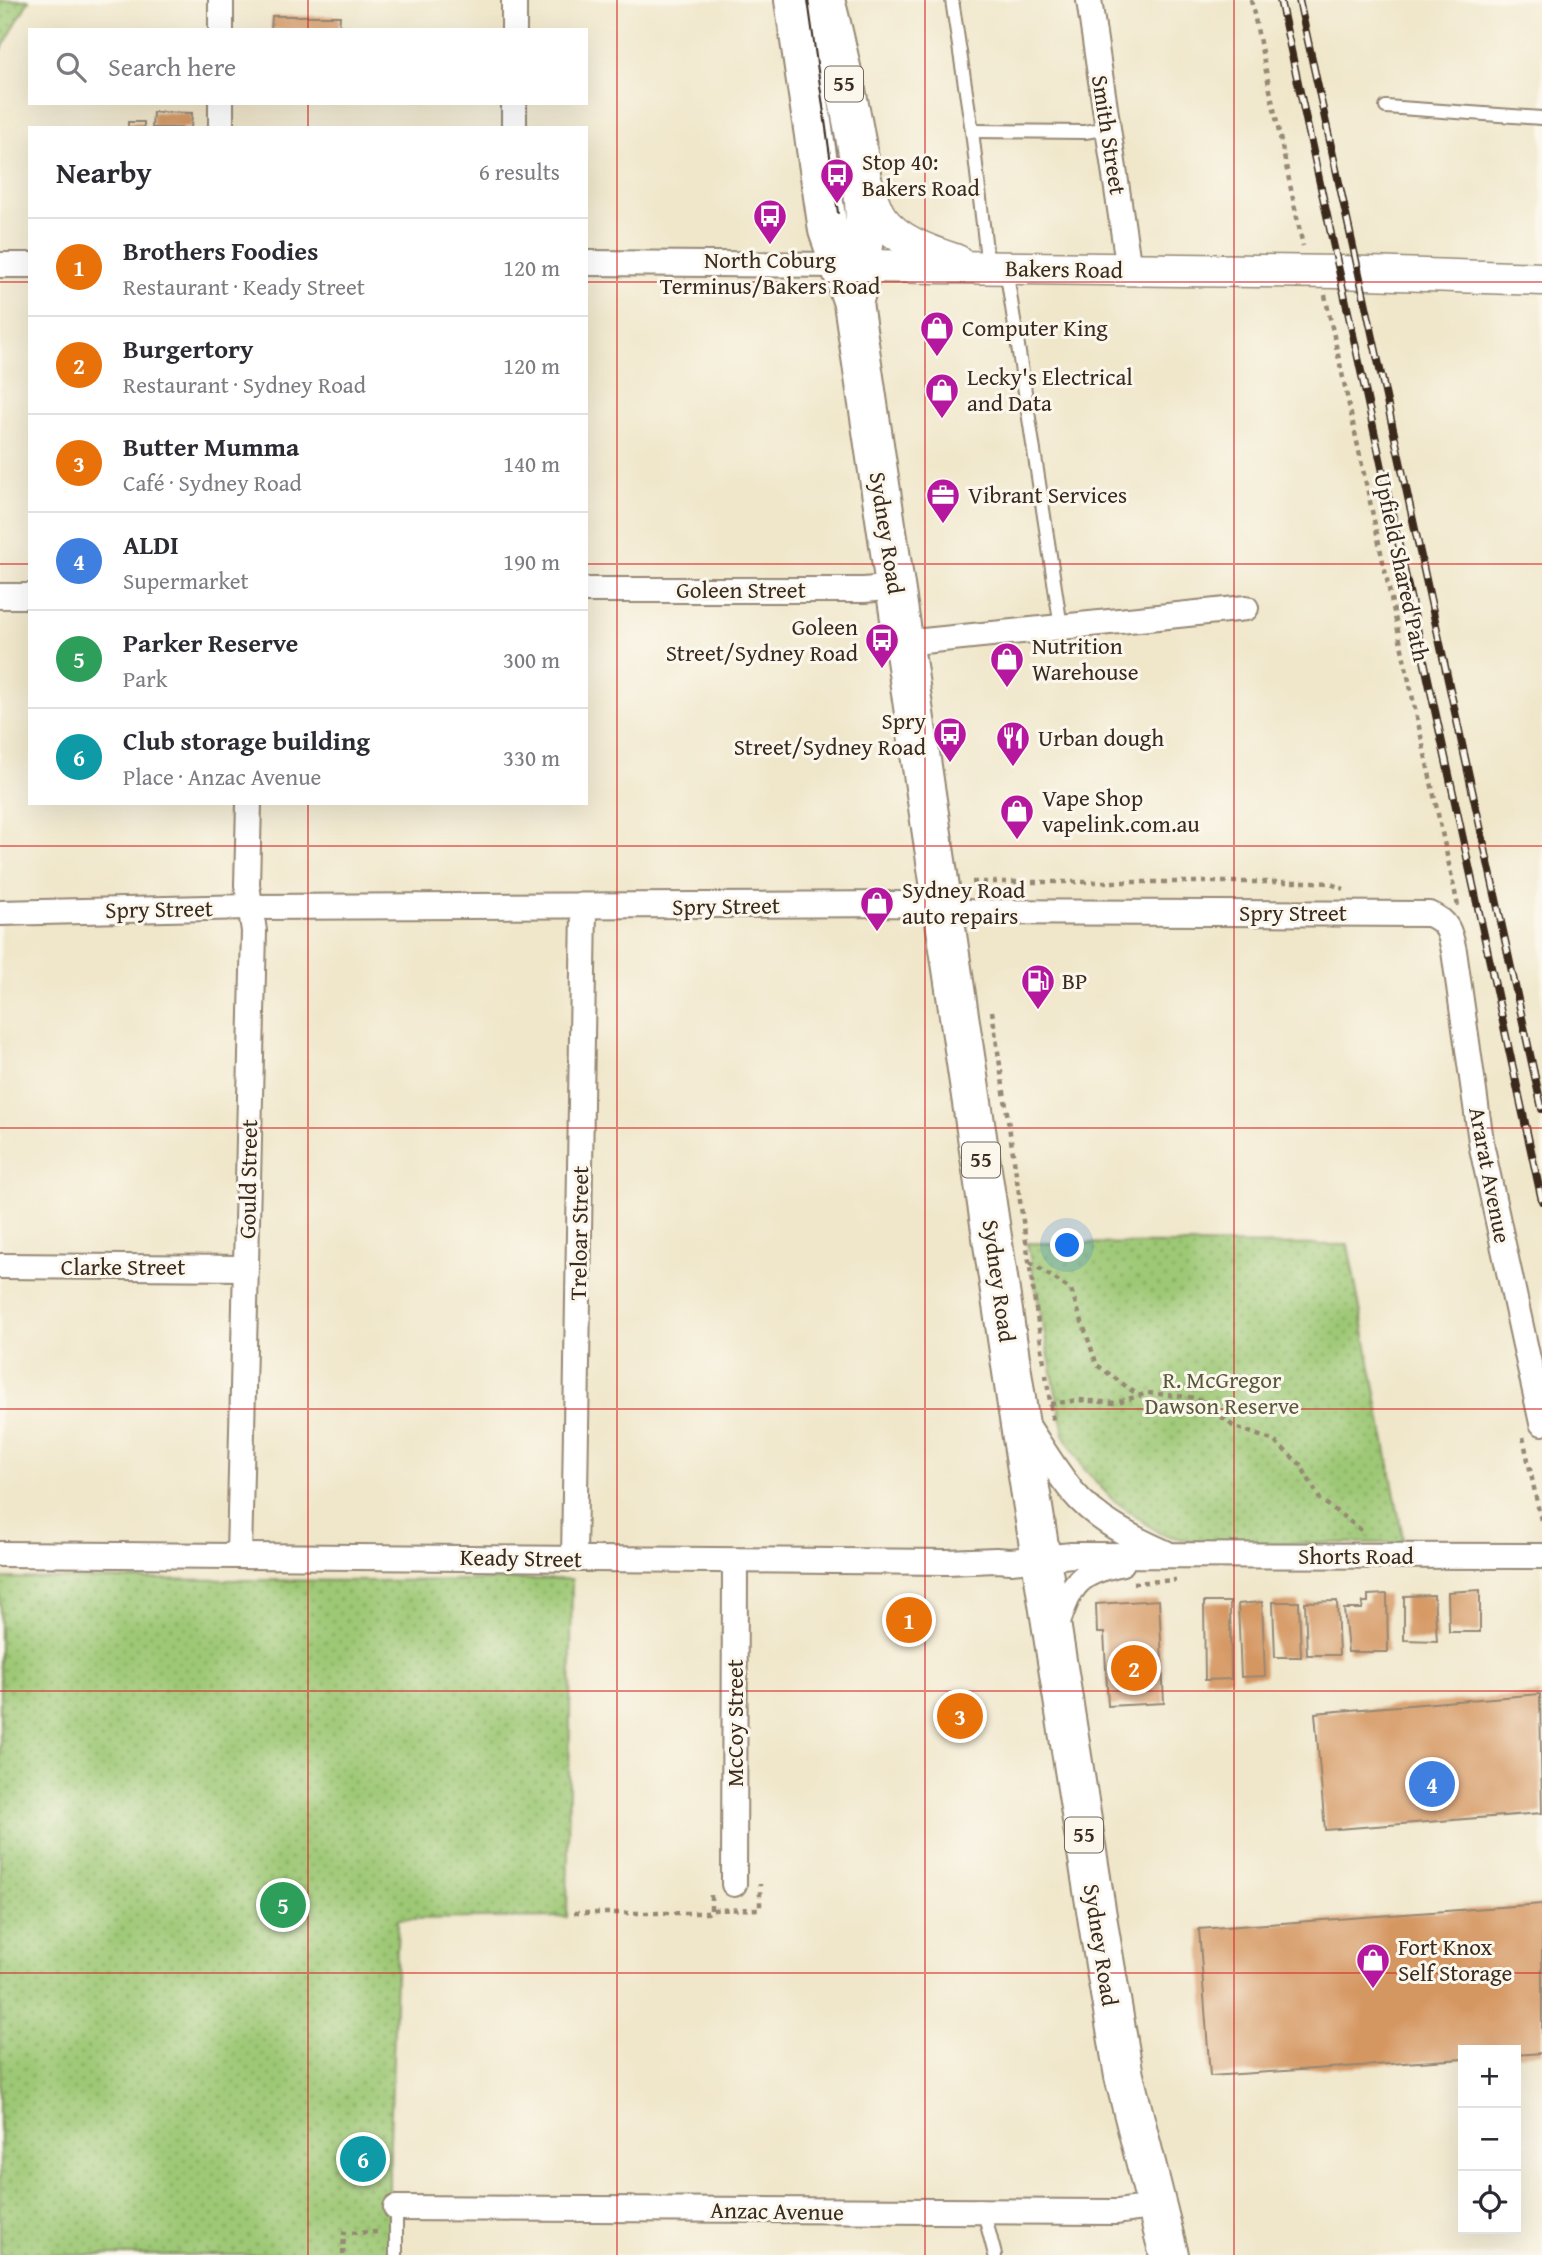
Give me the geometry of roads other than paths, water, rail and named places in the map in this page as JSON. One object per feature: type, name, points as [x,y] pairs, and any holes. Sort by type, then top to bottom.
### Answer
[{"type":"highway","name":"Sydney Road","points":[[794,0],[828,230],[851,265]]},
{"type":"highway","name":"Sydney Road","points":[[825,0],[861,168],[866,229],[851,265],[853,303],[943,908],[1034,1408],[1041,1558],[1053,1637],[1115,2026],[1131,2104],[1169,2255]]},
{"type":"street","points":[[221,0],[221,28]]},
{"type":"street","points":[[514,0],[514,28]]},
{"type":"street","name":"Smith Street","points":[[1089,0],[1129,270]]},
{"type":"street","points":[[221,105],[221,126]]},
{"type":"street","points":[[514,105],[514,126]]},
{"type":"street","points":[[861,168],[880,217],[893,230],[919,246],[990,268]]},
{"type":"street","name":"Bakers Road","points":[[588,263],[1129,270],[1306,259],[1542,279]]},
{"type":"street","points":[[0,265],[28,265]]},
{"type":"street","name":"Goleen Street","points":[[588,590],[864,590],[896,587]]},
{"type":"street","points":[[0,596],[28,596]]},
{"type":"street","points":[[904,643],[1246,608]]},
{"type":"street","name":"Gould Street","points":[[239,1555],[254,931],[247,885],[249,805]]},
{"type":"street","name":"Spry Street","points":[[0,913],[249,907],[919,904],[969,912],[1429,914],[1440,918],[1453,918]]},
{"type":"street","name":"Treloar Street","points":[[574,1559],[584,907]]},
{"type":"street","name":"Ararat Avenue","points":[[1453,918],[1454,951],[1482,1148],[1542,1423]]},
{"type":"street","name":"Clarke Street","points":[[0,1266],[246,1268]]},
{"type":"street","name":"Shorts Road","points":[[1034,1408],[1074,1493],[1097,1514],[1161,1556]]},
{"type":"street","name":"Keady Street","points":[[0,1553],[735,1561],[947,1562],[1041,1558]]},
{"type":"street","name":"Shorts Road","points":[[1041,1558],[1072,1555],[1542,1556]]},
{"type":"street","name":"Shorts Road","points":[[1053,1637],[1068,1592],[1079,1579],[1104,1568],[1161,1556]]},
{"type":"street","name":"McCoy Street","points":[[734,1884],[735,1561]]},
{"type":"street","name":"Anzac Avenue","points":[[396,2220],[1126,2212],[1157,2206]]},
{"type":"lane","points":[[952,0],[990,268],[1061,627]]},
{"type":"lane","points":[[1386,107],[1542,118]]},
{"type":"lane","points":[[972,131],[1085,132],[1108,128]]},
{"type":"lane","points":[[984,2213],[995,2255]]},
{"type":"lane","points":[[396,2220],[396,2255]]},
{"type":"tram line","points":[[808,0],[838,213]]},
{"type":"railway","points":[[1280,0],[1542,1201]]},
{"type":"railway","points":[[1299,0],[1542,1109]]},
{"type":"place","name":"Stop 40: Bakers Road","points":[[837,205]]},
{"type":"place","name":"North Coburg Terminus/Bakers Road","points":[[770,246]]},
{"type":"place","name":"Computer King","points":[[937,358]]},
{"type":"place","name":"Lecky's Electrical and Data","points":[[942,420]]},
{"type":"place","name":"Vibrant Services","points":[[943,525]]},
{"type":"place","name":"Goleen Street/Sydney Road","points":[[882,670]]},
{"type":"place","name":"Nutrition Warehouse","points":[[1007,689]]},
{"type":"place","name":"Spry Street/Sydney Road","points":[[950,764]]},
{"type":"place","name":"Urban dough","points":[[1013,768]]},
{"type":"place","name":"Vape Shop vapelink.com.au","points":[[1017,841]]},
{"type":"place","name":"Sydney Road auto repairs","points":[[877,933]]},
{"type":"place","name":"BP","points":[[1038,1011]]},
{"type":"place","name":"Brothers Foodies","points":[[909,1620]]},
{"type":"place","name":"Burgertory","points":[[1134,1668]]},
{"type":"place","name":"Butter Mumma","points":[[960,1716]]},
{"type":"place","name":"ALDI","points":[[1432,1784]]},
{"type":"place","name":"Parker Reserve","points":[[283,1905]]},
{"type":"place","name":"Fort Knox Self Storage","points":[[1373,1990]]},
{"type":"place","name":"Club storage building","points":[[363,2159]]},
{"type":"park label","name":"R. McGregor Dawson Reserve","points":[[1222,1393]]}]
